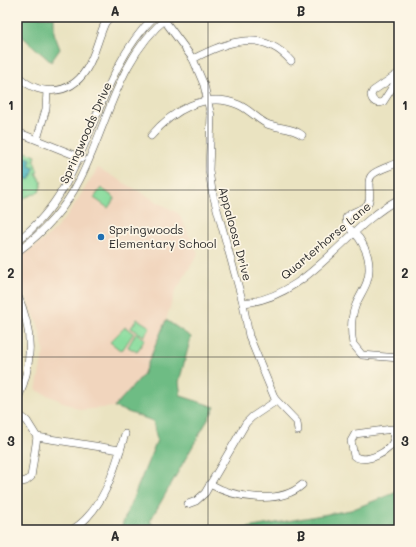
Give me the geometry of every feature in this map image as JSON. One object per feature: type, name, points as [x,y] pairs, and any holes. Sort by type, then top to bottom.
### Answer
[{"type":"street","points":[[17,75],[28,85],[47,91],[62,89],[80,78],[90,63],[105,24],[110,17]]},
{"type":"street","name":"Springwoods Drive","points":[[17,241],[32,228],[54,204],[80,157],[120,60],[137,35],[154,17]]},
{"type":"street","name":"Springwoods Drive","points":[[17,252],[56,216],[77,185],[126,70],[142,42],[165,18]]},
{"type":"street","name":"Appaloosa Drive","points":[[165,18],[199,70],[208,101],[211,116],[209,170],[212,191],[243,303],[250,341],[276,401],[297,422],[298,431]]},
{"type":"street","points":[[193,59],[226,43],[244,40],[273,45],[283,52],[291,61]]},
{"type":"street","points":[[399,73],[373,91],[370,95],[373,100],[378,103],[383,102],[399,78]]},
{"type":"street","points":[[37,139],[46,110],[47,91]]},
{"type":"street","points":[[151,136],[173,114],[187,106],[208,101],[224,101],[239,105],[270,125],[292,130],[302,135]]},
{"type":"street","points":[[17,132],[88,161]]},
{"type":"street","points":[[399,162],[374,173],[371,177],[369,201],[364,207],[350,214],[346,218],[348,226],[366,249],[369,273],[366,286],[353,314],[353,344],[362,354],[399,358]]},
{"type":"street","name":"Quarterhorse Lane","points":[[243,303],[261,300],[289,288],[309,273],[384,208],[399,199]]},
{"type":"street","points":[[17,294],[27,321],[30,350],[26,376],[17,401]]},
{"type":"street","points":[[188,504],[201,497],[246,423],[252,417],[276,401]]},
{"type":"street","points":[[17,413],[27,421],[37,437],[31,477],[26,481],[17,482]]},
{"type":"street","points":[[395,428],[394,439],[388,449],[367,458],[358,458],[354,456],[350,441],[355,434],[395,428]]},
{"type":"street","points":[[72,530],[84,521],[110,483],[125,434]]},
{"type":"street","points":[[37,437],[120,450]]},
{"type":"street","points":[[210,484],[231,494],[253,497],[289,494],[302,485]]},
{"type":"shaded area","points":[[98,168],[179,214],[198,254],[175,292],[166,320],[143,375],[114,407],[81,410],[36,390],[44,351],[38,324],[17,276],[17,260],[50,235],[67,216]]},
{"type":"green space","points":[[17,17],[54,17],[54,33],[60,49],[51,62],[17,32]]},
{"type":"green space","points":[[23,151],[36,156],[34,161],[38,172],[36,173],[42,183],[39,192],[24,198],[17,192],[17,156]]},
{"type":"green space","points":[[101,188],[115,198],[108,208],[94,198]]},
{"type":"green space","points":[[137,319],[150,327],[144,336],[131,328]]},
{"type":"green space","points":[[166,320],[191,337],[179,382],[181,396],[215,407],[150,521],[156,530],[118,530],[122,525],[157,440],[153,421],[114,407],[143,375]]},
{"type":"green space","points":[[125,327],[133,332],[133,334],[123,349],[120,350],[110,342]]},
{"type":"green space","points":[[136,333],[145,339],[137,352],[128,347]]},
{"type":"green space","points":[[399,491],[399,530],[217,530],[247,528],[351,510]]},
{"type":"water","points":[[24,156],[31,159],[29,166],[34,168],[30,180],[25,178],[22,185],[17,184],[17,162],[21,163]]},
{"type":"place","name":"Springwoods Elementary School","points":[[101,237]]}]
